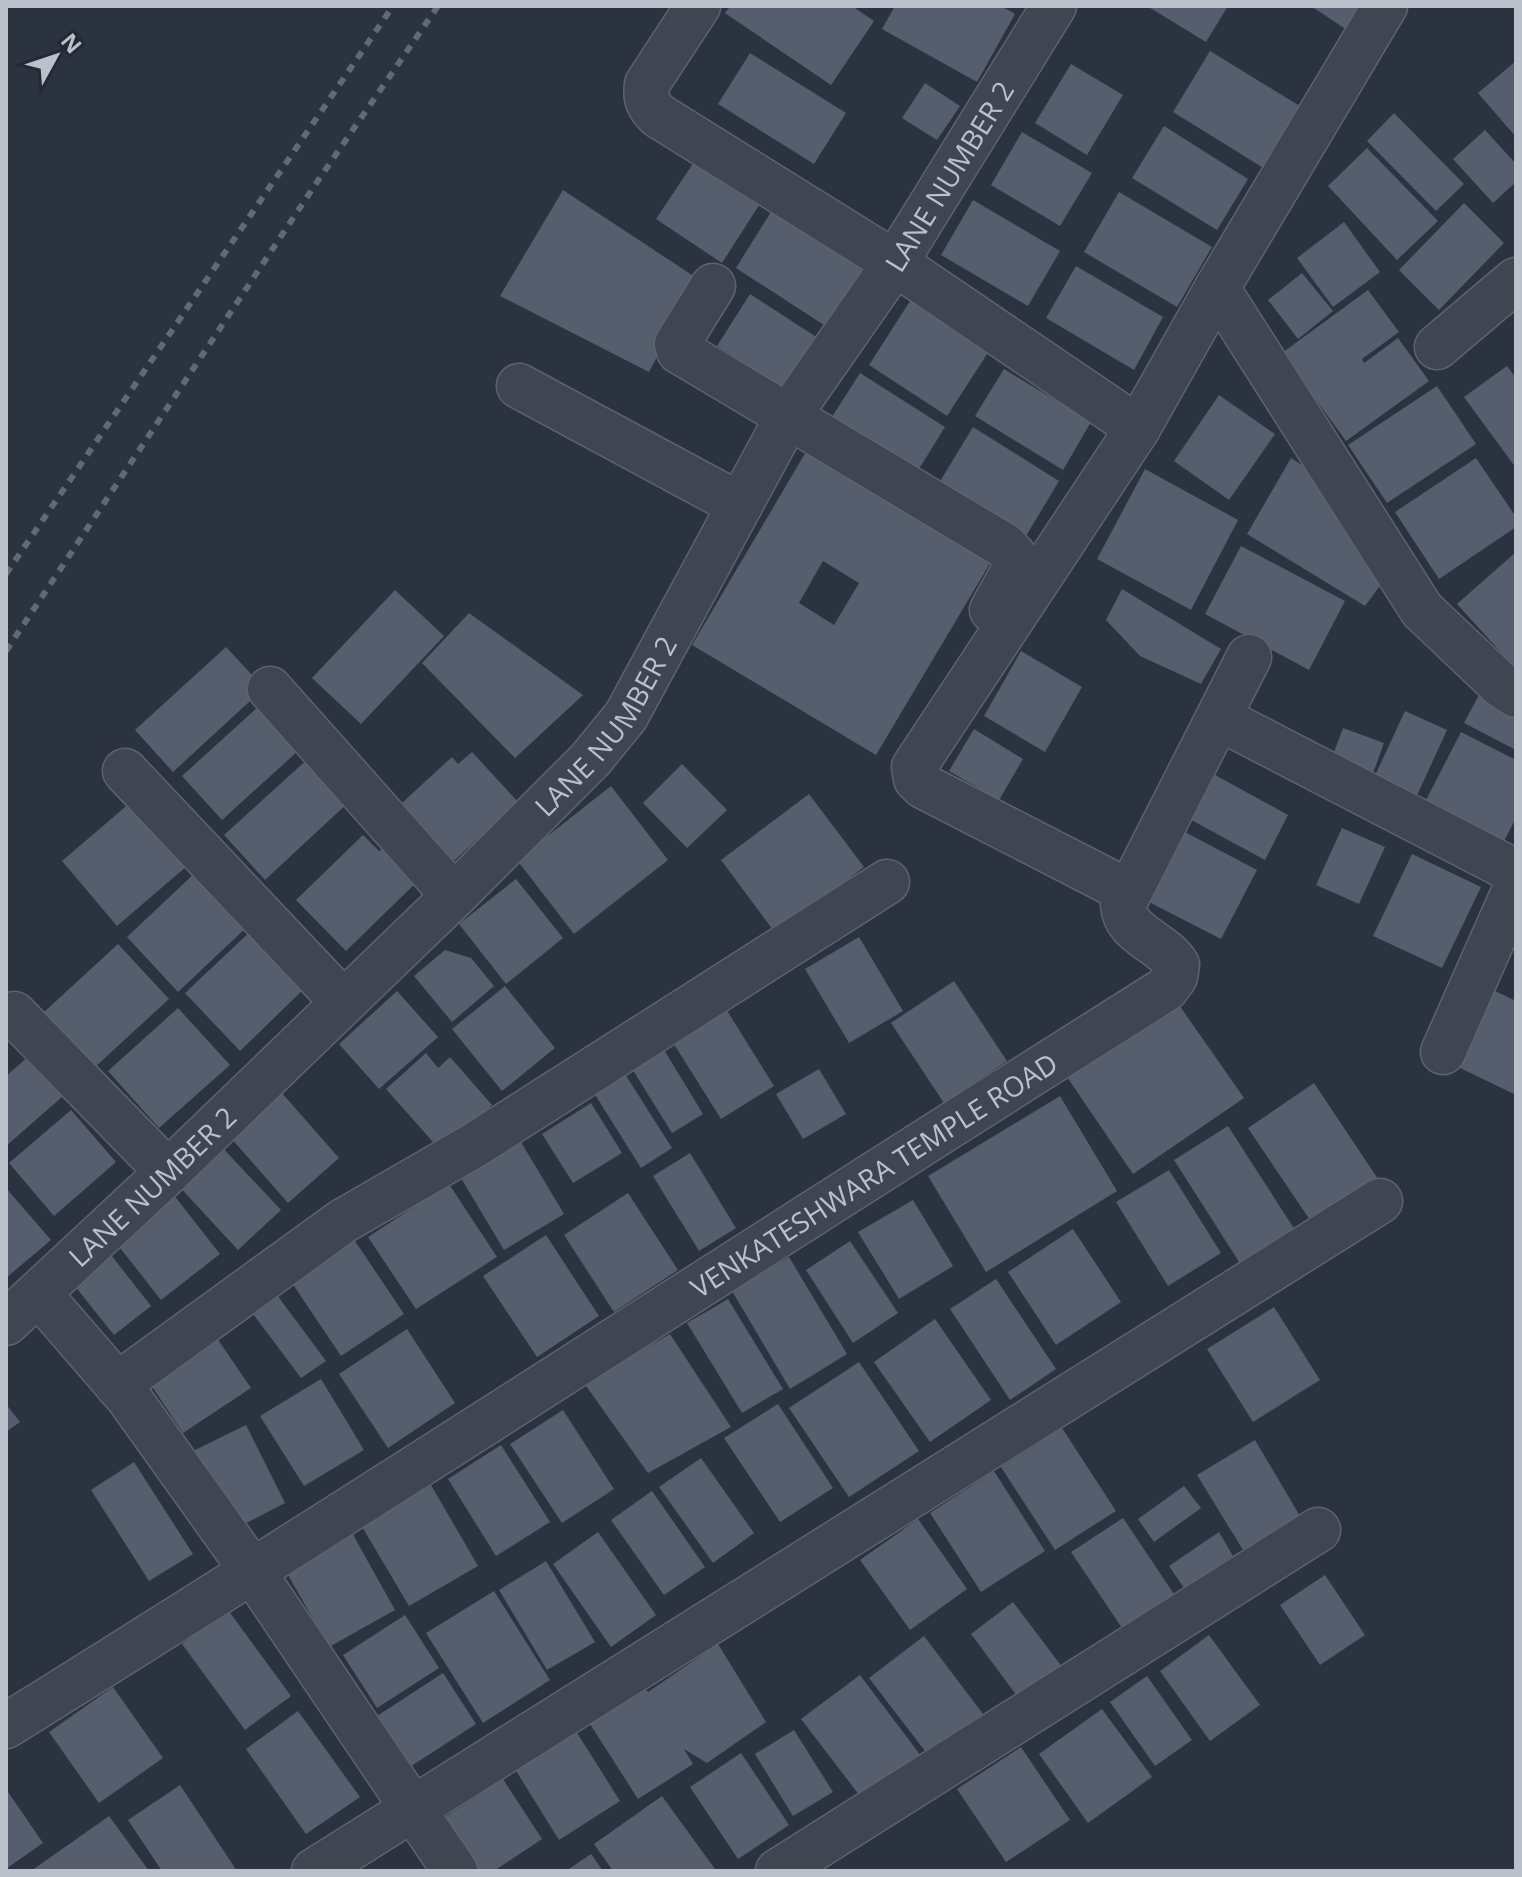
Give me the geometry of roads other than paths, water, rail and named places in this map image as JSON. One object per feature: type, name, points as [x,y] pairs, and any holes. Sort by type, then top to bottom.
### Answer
[{"type":"street","points":[[698,6],[647,84],[645,96],[649,107],[895,263],[1138,428]]},
{"type":"street","name":"LANE NUMBER 2","points":[[6,1323],[168,1172],[454,896],[590,760],[626,716],[787,418],[895,263],[1054,6]]},
{"type":"street","points":[[1249,657],[1129,892],[923,786],[913,773],[914,767],[1138,428],[1217,288],[1385,6]]},
{"type":"street","points":[[1437,347],[1516,280]]},
{"type":"street","points":[[713,286],[677,344],[679,351],[1005,546],[1014,556],[1016,567],[1013,575],[914,741]]},
{"type":"street","points":[[1217,288],[1422,610],[1501,685],[1516,695]]},
{"type":"street","points":[[519,386],[740,505]]},
{"type":"street","points":[[270,689],[454,896]]},
{"type":"street","points":[[1219,718],[1516,872]]},
{"type":"street","points":[[125,771],[343,1002]]},
{"type":"street","points":[[117,1385],[343,1221],[473,1146],[887,882]]},
{"type":"street","points":[[1443,1052],[1516,887]]},
{"type":"street","name":"VENKATESHWARA TEMPLE ROAD","points":[[253,1572],[901,1155],[1166,989],[1175,977],[1177,965],[1170,953],[1124,918],[1123,905],[1129,892]]},
{"type":"street","points":[[14,1014],[168,1172]]},
{"type":"street","points":[[314,1871],[1380,1201]]},
{"type":"street","points":[[38,1293],[117,1385],[253,1572],[455,1871]]},
{"type":"street","points":[[778,1871],[1318,1530]]},
{"type":"street","points":[[6,1726],[253,1572]]},
{"type":"railway","points":[[6,574],[393,6]]},
{"type":"railway","points":[[6,651],[317,182],[438,6]]}]
